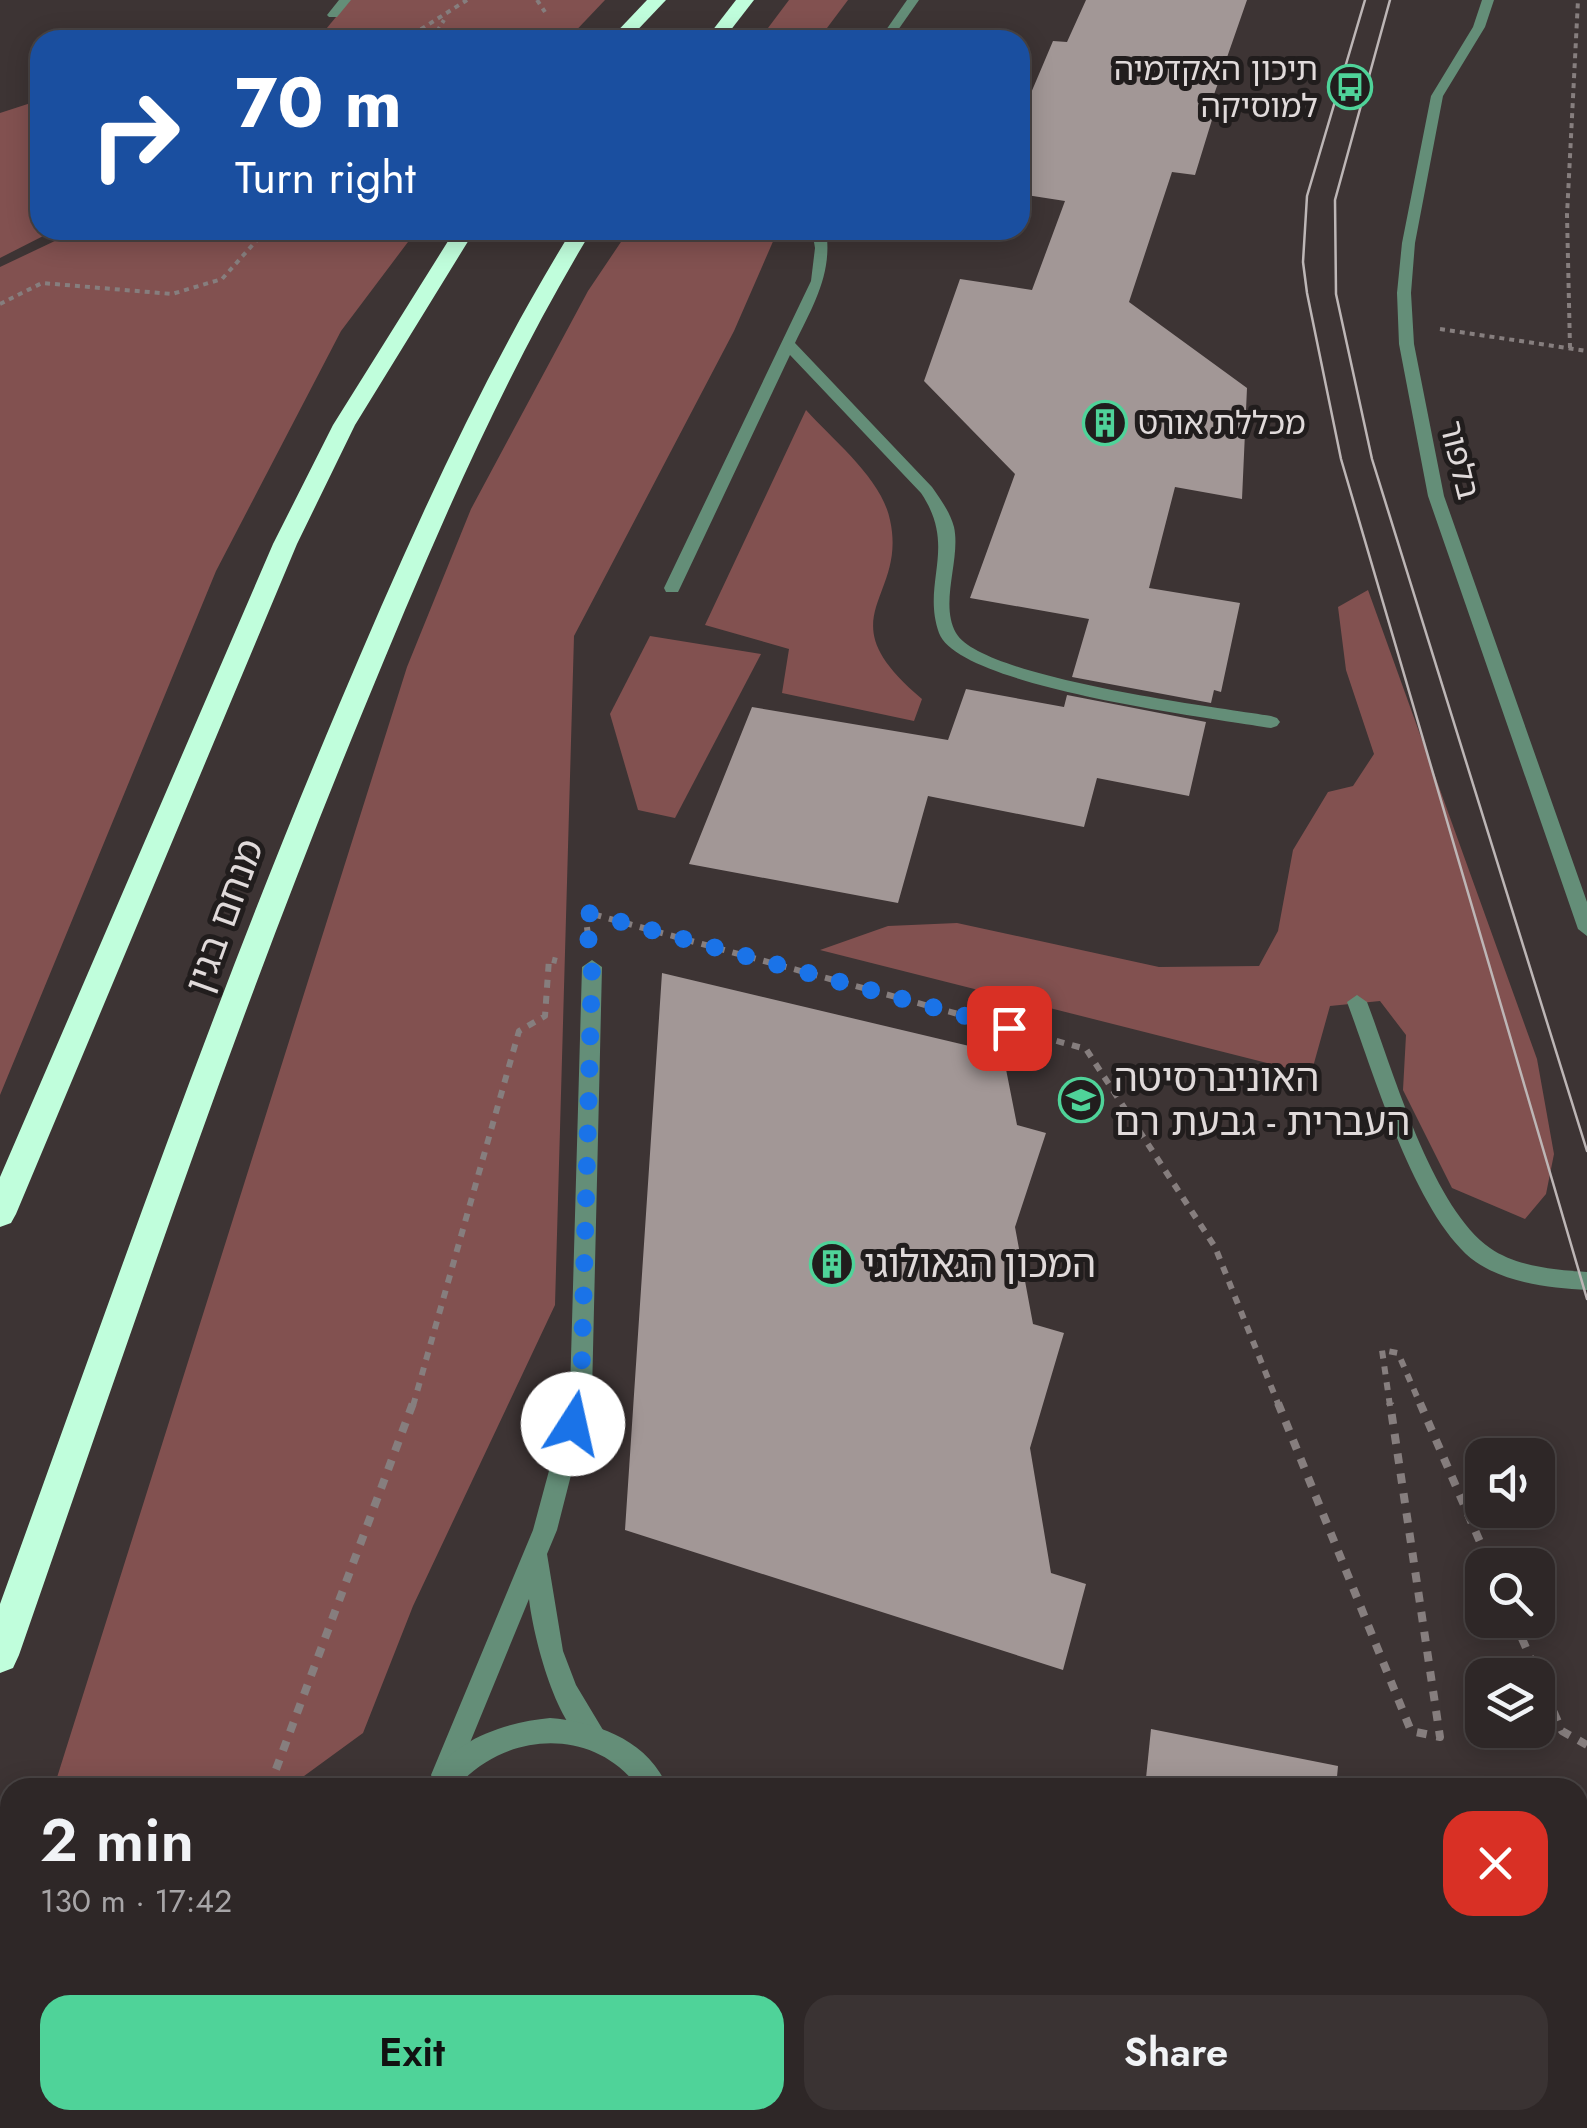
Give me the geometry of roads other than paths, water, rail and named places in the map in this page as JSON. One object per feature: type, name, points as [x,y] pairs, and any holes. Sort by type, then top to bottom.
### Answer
[{"type":"highway","points":[[628,30],[657,0]]},
{"type":"highway","points":[[722,30],[746,0]]},
{"type":"highway","points":[[0,1214],[285,544],[344,425],[459,240]]},
{"type":"highway","name":"מנחם בגין","points":[[0,1654],[290,850],[465,444],[550,280],[576,240]]},
{"type":"street","points":[[333,15],[344,0]]},
{"type":"street","points":[[893,30],[913,0]]},
{"type":"street","name":"בלפור","points":[[1488,0],[1482,28],[1445,76],[1436,96],[1408,254],[1405,324],[1436,496],[1587,930]]},
{"type":"street","points":[[672,588],[818,281],[821,240]]},
{"type":"street","points":[[788,343],[926,490],[944,517],[947,560],[942,614],[951,641],[981,662],[1022,676],[1271,722]]},
{"type":"street","points":[[443,1778],[537,1551],[581,1392],[592,967]]},
{"type":"street","points":[[1358,1002],[1439,1203],[1460,1234],[1483,1254],[1510,1266],[1548,1277],[1587,1281]]},
{"type":"street","points":[[537,1551],[548,1650],[566,1699],[592,1735]]},
{"type":"street","points":[[448,1778],[473,1753],[511,1734],[552,1728],[592,1735],[628,1755],[647,1778]]},
{"type":"tram line","points":[[1365,0],[1307,196],[1303,262],[1307,293],[1341,459],[1587,1299]]},
{"type":"tram line","points":[[1390,0],[1335,200],[1336,294],[1372,459],[1587,1151]]},
{"type":"place","name":"תיכון האקדמיה למוסיקה","points":[[1350,87]]},
{"type":"place","name":"מכללת אורט","points":[[1105,423]]},
{"type":"place","name":"האוניברסיטה העברית - גבעת רם","points":[[1081,1100]]},
{"type":"place","name":"המכון הגאולוגי","points":[[832,1264]]}]
